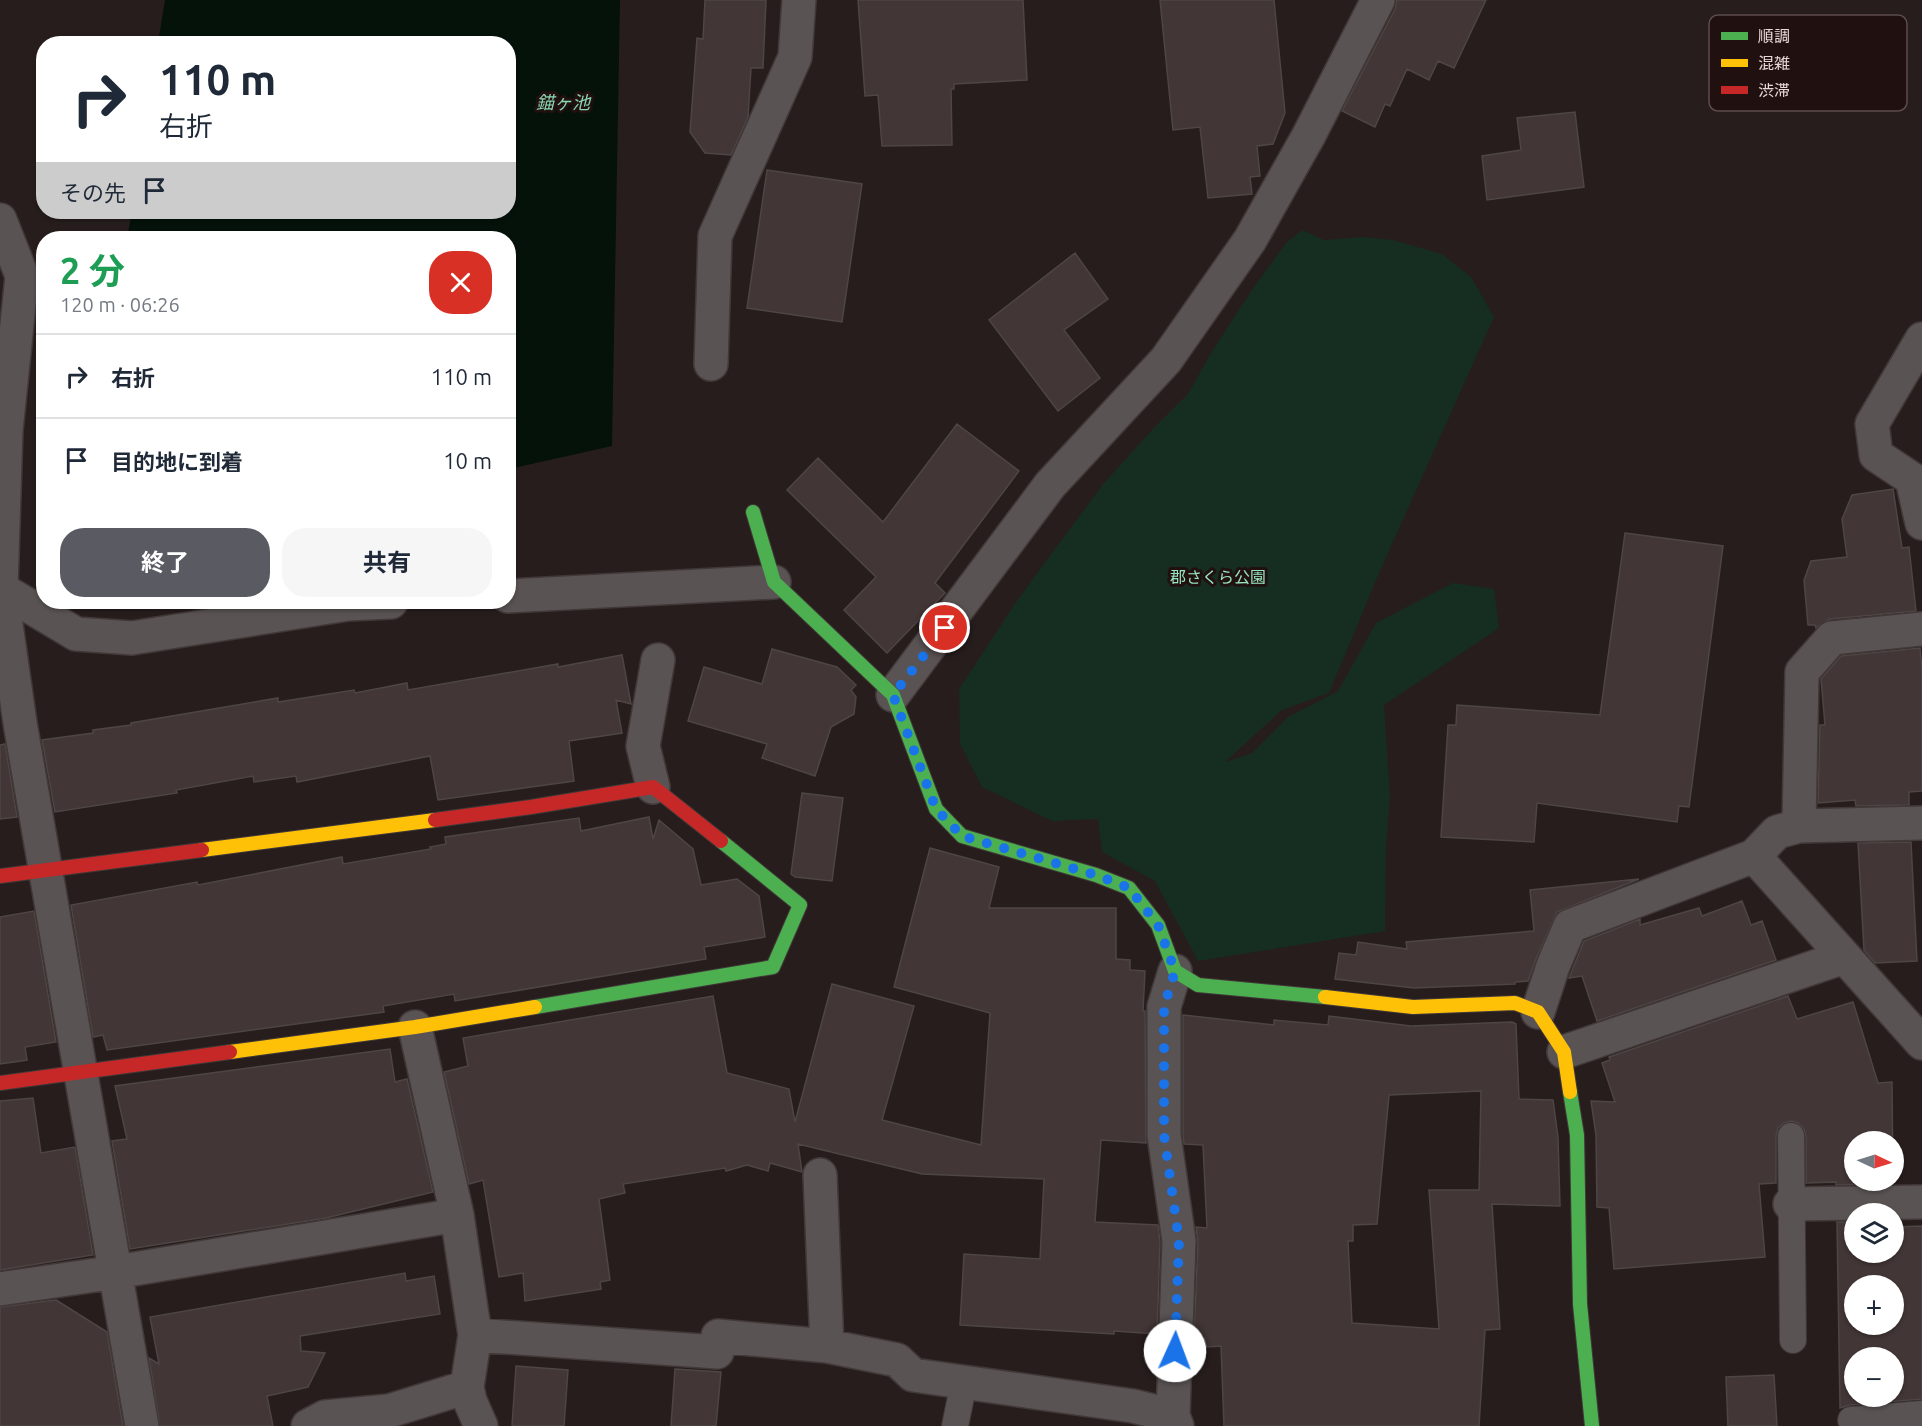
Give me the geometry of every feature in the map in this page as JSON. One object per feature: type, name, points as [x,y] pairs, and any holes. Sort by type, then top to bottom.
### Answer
[{"type":"street","points":[[711,364],[715,236],[795,57],[799,0]]},
{"type":"street","points":[[893,695],[1050,485],[1166,360],[1250,240],[1309,135],[1378,0]]},
{"type":"street","points":[[0,220],[22,276],[6,430],[1,589],[20,723],[142,1426]]},
{"type":"street","points":[[1922,339],[1872,424],[1876,455],[1912,479],[1922,523]]},
{"type":"street","points":[[475,1335],[717,1352],[718,1336],[827,1346],[897,1360],[913,1375],[1133,1406],[1175,1421],[1179,1241],[1164,1135],[1164,1007],[1175,971],[1158,925],[1129,888],[1096,875],[962,836],[936,809],[893,695],[774,582],[753,512]]},
{"type":"street","points":[[516,596],[774,582]]},
{"type":"street","points":[[1,589],[76,634],[132,638],[316,609]]},
{"type":"street","points":[[1799,826],[1802,672],[1832,638],[1922,628]]},
{"type":"street","points":[[0,1083],[415,1027],[773,967],[800,905],[653,787],[643,746],[658,660]]},
{"type":"street","points":[[0,876],[520,809],[653,787]]},
{"type":"street","points":[[1538,1011],[1569,926],[1754,856],[1777,832],[1799,826],[1922,823]]},
{"type":"street","points":[[1754,856],[1922,1043]]},
{"type":"street","points":[[1564,1052],[1844,957]]},
{"type":"street","points":[[1175,971],[1198,985],[1413,1007],[1515,1003],[1538,1011],[1564,1052],[1577,1135],[1580,1304],[1592,1426]]},
{"type":"street","points":[[415,1027],[457,1215],[475,1335],[467,1387],[470,1401],[481,1426]]},
{"type":"street","points":[[820,1176],[827,1346]]},
{"type":"street","points":[[1790,1204],[1922,1202]]},
{"type":"street","points":[[0,1289],[457,1215]]},
{"type":"street","points":[[309,1426],[325,1417],[389,1411],[467,1387]]},
{"type":"lane","points":[[1791,1136],[1793,1340]]},
{"type":"lane","points":[[955,1426],[964,1382]]},
{"type":"lane","points":[[1851,1420],[1922,1414]]},
{"type":"green space","name":"郡さくら公園","points":[[1302,230],[1324,240],[1363,237],[1393,240],[1442,254],[1471,277],[1494,317],[1379,573],[1329,693],[1282,710],[1225,762],[1252,753],[1288,717],[1338,691],[1376,623],[1453,583],[1494,589],[1499,628],[1384,705],[1390,797],[1386,845],[1385,931],[1198,961],[1155,881],[1102,852],[1098,819],[1052,821],[982,787],[960,744],[959,689],[1014,605],[1104,483],[1188,394],[1214,348],[1254,287],[1286,243]]},
{"type":"water","name":"錨ヶ池","points":[[165,0],[620,0],[612,446],[516,467],[516,231],[128,231],[131,219],[516,219],[516,36],[159,36]]},
{"type":"building","points":[[705,0],[766,0],[763,68],[751,68],[748,117],[731,155],[705,153],[690,132],[697,38],[703,39]]},
{"type":"building","points":[[858,0],[1023,0],[1027,80],[954,84],[954,89],[951,89],[952,145],[882,146],[878,95],[865,96]]},
{"type":"building","points":[[1160,0],[1274,0],[1285,113],[1273,144],[1257,146],[1260,176],[1250,177],[1252,194],[1208,198],[1200,127],[1173,130]]},
{"type":"building","points":[[1397,0],[1486,0],[1454,68],[1438,61],[1429,80],[1407,69],[1390,106],[1385,104],[1375,127],[1342,111],[1395,9]]},
{"type":"building","points":[[1575,112],[1584,187],[1487,200],[1482,156],[1521,150],[1517,118]]},
{"type":"building","points":[[767,170],[862,184],[842,322],[747,308]]},
{"type":"building","points":[[1075,253],[1108,299],[1064,330],[1100,378],[1058,411],[989,320]]},
{"type":"building","points":[[957,424],[1019,471],[935,583],[945,593],[887,653],[844,610],[876,577],[787,490],[818,458],[883,522]]},
{"type":"building","points":[[1893,489],[1902,548],[1909,547],[1916,611],[1830,619],[1816,628],[1815,625],[1808,625],[1804,580],[1811,561],[1847,557],[1842,519],[1852,495]]},
{"type":"building","points":[[1625,533],[1723,546],[1689,807],[1679,806],[1677,822],[1537,803],[1534,842],[1441,837],[1448,725],[1456,725],[1457,705],[1600,715]]},
{"type":"building","points":[[1920,648],[1922,791],[1909,792],[1909,805],[1856,806],[1855,800],[1818,803],[1820,725],[1825,725],[1821,679],[1841,656]]},
{"type":"building","points":[[772,649],[837,667],[856,685],[851,690],[856,697],[854,714],[831,727],[815,776],[762,758],[767,744],[688,721],[704,667],[762,684]]},
{"type":"building","points":[[622,655],[631,704],[616,700],[622,733],[569,741],[574,781],[438,800],[430,756],[297,782],[296,776],[254,782],[253,776],[176,790],[177,793],[55,812],[42,740],[93,733],[93,730],[278,698],[278,702],[354,690],[355,693],[407,683],[408,690]]},
{"type":"building","points":[[5,744],[17,817],[0,819],[0,745]]},
{"type":"building","points":[[802,793],[843,798],[832,881],[795,877],[791,874]]},
{"type":"building","points":[[649,817],[653,839],[659,820],[693,849],[701,885],[737,879],[759,896],[765,937],[704,947],[706,959],[455,1001],[454,994],[383,1006],[384,1012],[107,1050],[103,1035],[93,1037],[71,905],[197,882],[198,885],[342,857],[343,864],[431,849],[430,847],[446,844],[445,837],[579,818],[581,831]]},
{"type":"building","points":[[1911,842],[1917,961],[1875,963],[1864,950],[1858,843]]},
{"type":"building","points":[[930,848],[999,867],[989,908],[1116,908],[1116,959],[1130,960],[1130,970],[1145,971],[1143,1011],[1145,1011],[1146,1143],[1101,1140],[1095,1222],[1158,1225],[1160,1242],[1157,1334],[1114,1331],[1114,1334],[960,1325],[964,1254],[1040,1259],[1044,1179],[922,1174],[798,1144],[802,1172],[770,1163],[768,1171],[747,1165],[726,1171],[725,1168],[623,1184],[625,1193],[599,1199],[610,1280],[600,1282],[601,1289],[525,1301],[523,1273],[499,1277],[483,1180],[469,1184],[444,1072],[468,1066],[463,1038],[713,996],[727,1073],[789,1089],[795,1122],[832,984],[914,1006],[882,1120],[981,1145],[990,1013],[894,987]]},
{"type":"building","points":[[1639,879],[1557,912],[1528,981],[1515,982],[1515,984],[1414,988],[1335,979],[1339,953],[1356,955],[1358,942],[1407,949],[1406,942],[1534,931],[1530,890]]},
{"type":"building","points":[[1742,901],[1751,925],[1762,921],[1776,960],[1597,1021],[1582,976],[1569,978],[1584,941],[1640,919],[1640,925],[1699,908],[1702,916]]},
{"type":"building","points":[[34,911],[56,1042],[25,1047],[27,1060],[0,1064],[0,917]]},
{"type":"building","points":[[1788,996],[1797,1019],[1853,1002],[1878,1083],[1892,1082],[1893,1131],[1844,1131],[1844,1185],[1836,1185],[1836,1182],[1806,1183],[1804,1129],[1798,1123],[1791,1121],[1778,1128],[1776,1183],[1759,1184],[1765,1257],[1614,1269],[1609,1208],[1597,1207],[1596,1135],[1591,1101],[1615,1102],[1602,1063],[1610,1060],[1609,1057]]},
{"type":"building","points":[[1183,1015],[1274,1025],[1274,1020],[1328,1025],[1329,1016],[1411,1026],[1512,1022],[1516,1024],[1519,1099],[1553,1100],[1558,1137],[1560,1206],[1492,1204],[1500,1329],[1485,1330],[1479,1426],[1224,1426],[1221,1346],[1206,1347],[1205,1338],[1194,1337],[1198,1242],[1196,1227],[1207,1228],[1203,1145],[1184,1144]],"holes":[[[1481,1091],[1479,1190],[1429,1190],[1439,1329],[1352,1323],[1348,1241],[1353,1241],[1353,1225],[1377,1224],[1389,1095]]]},
{"type":"building","points":[[390,1049],[395,1082],[407,1079],[433,1192],[326,1218],[130,1249],[112,1141],[127,1139],[115,1086]]},
{"type":"building","points":[[33,1098],[41,1153],[75,1147],[93,1255],[0,1270],[0,1101]]},
{"type":"building","points":[[1837,1222],[1844,1222],[1844,1263],[1904,1263],[1904,1227],[1922,1226],[1922,1399],[1904,1400],[1904,1347],[1844,1347],[1844,1407],[1840,1408]]},
{"type":"building","points":[[405,1273],[406,1281],[434,1276],[440,1314],[300,1336],[301,1351],[325,1353],[308,1387],[267,1396],[273,1426],[160,1426],[149,1358],[159,1364],[150,1317]]},
{"type":"building","points":[[56,1300],[107,1332],[123,1426],[0,1426],[0,1307]]},
{"type":"building","points":[[516,1366],[568,1370],[564,1426],[512,1426]]},
{"type":"building","points":[[675,1369],[721,1372],[716,1426],[671,1426]]},
{"type":"building","points":[[1774,1375],[1777,1426],[1728,1426],[1726,1377]]},
{"type":"traffic: fast","points":[[753,512],[774,582],[893,695],[936,809],[962,836],[1096,875],[1129,888],[1158,925],[1175,971],[1198,985],[1325,997]]},
{"type":"traffic: fast","points":[[535,1007],[773,967],[800,905],[721,841]]},
{"type":"traffic: fast","points":[[1570,1092],[1577,1135],[1580,1304],[1592,1426]]},
{"type":"traffic: slow","points":[[202,850],[435,820]]},
{"type":"traffic: slow","points":[[1325,997],[1413,1007],[1515,1003],[1538,1012],[1564,1052],[1570,1092]]},
{"type":"traffic: slow","points":[[230,1052],[415,1027],[535,1007]]},
{"type":"traffic: jam","points":[[435,820],[653,787],[721,841]]},
{"type":"traffic: jam","points":[[0,876],[202,850]]},
{"type":"traffic: jam","points":[[0,1083],[230,1052]]},
{"type":"route","points":[[945,628],[893,695],[936,809],[962,836],[1096,875],[1129,888],[1158,925],[1175,971],[1164,1007],[1164,1135],[1179,1241],[1175,1351]]}]
